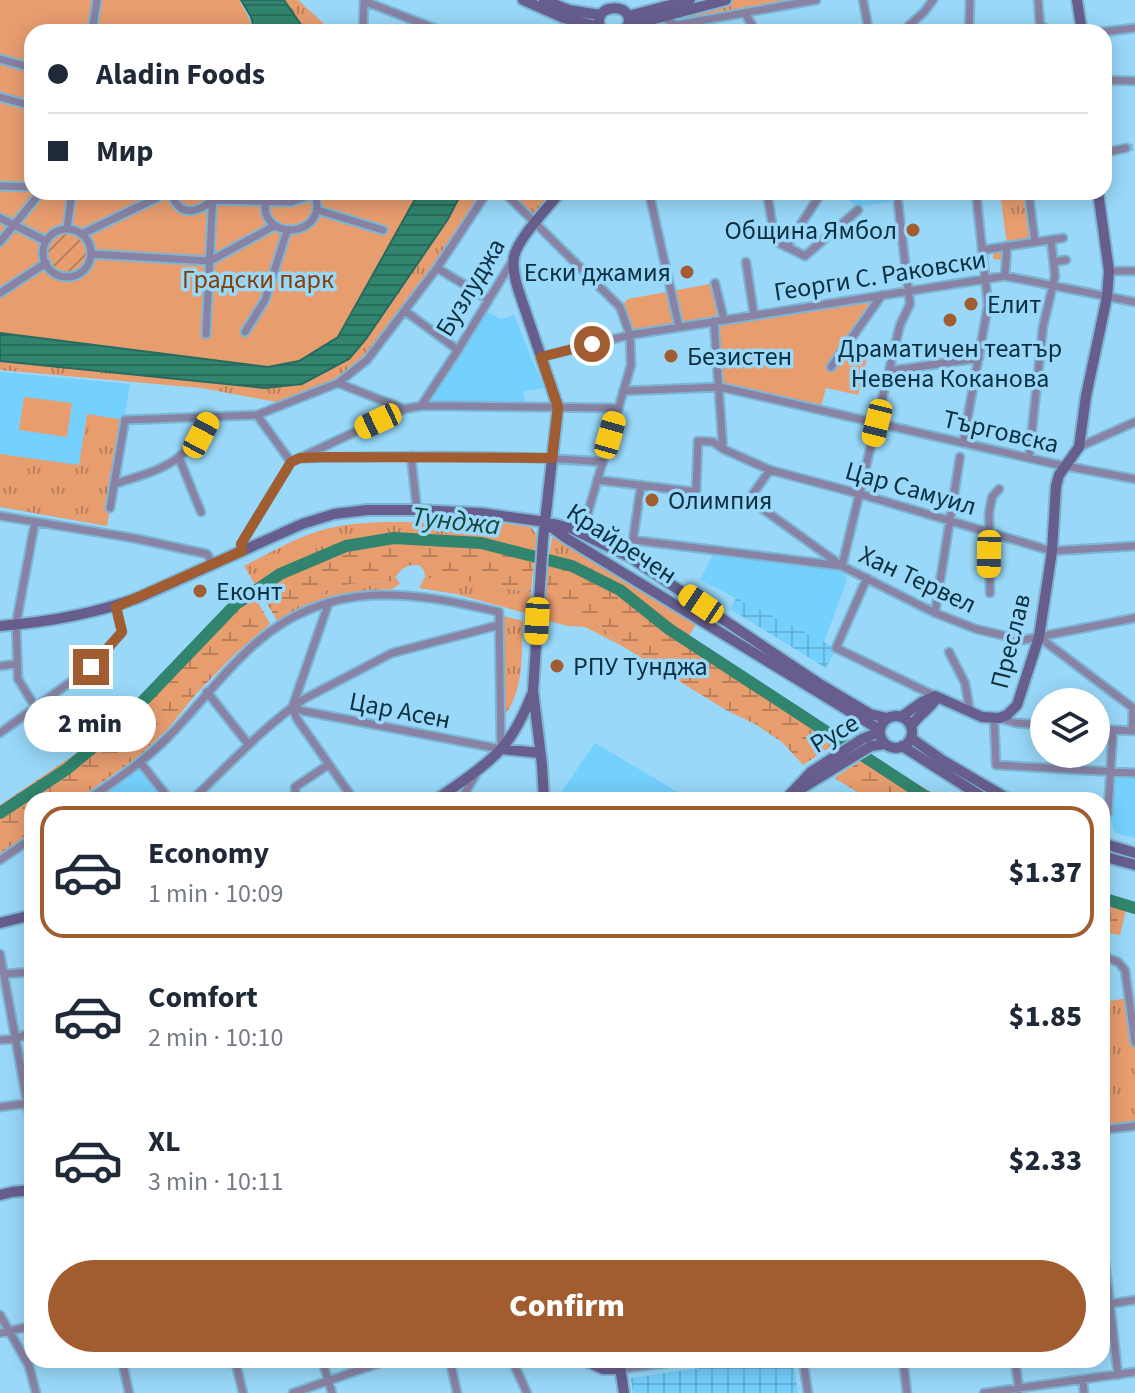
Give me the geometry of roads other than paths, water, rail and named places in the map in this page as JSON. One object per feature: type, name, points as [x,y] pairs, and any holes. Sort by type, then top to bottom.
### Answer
[{"type":"street","points":[[93,24],[97,0]]},
{"type":"street","points":[[523,0],[583,24]]},
{"type":"street","points":[[544,0],[569,10],[600,15]]},
{"type":"street","points":[[627,24],[690,0]]},
{"type":"street","points":[[627,24],[726,0]]},
{"type":"street","points":[[682,24],[816,0]]},
{"type":"street","points":[[863,0],[868,24]]},
{"type":"street","points":[[911,24],[933,0]]},
{"type":"street","points":[[969,24],[970,0]]},
{"type":"street","points":[[1038,0],[1040,24]]},
{"type":"street","points":[[1077,0],[1081,24]]},
{"type":"street","points":[[363,24],[364,1],[423,24]]},
{"type":"street","points":[[601,24],[600,15],[614,3],[622,8],[627,24]]},
{"type":"street","points":[[745,13],[751,24]]},
{"type":"street","points":[[663,17],[674,24]]},
{"type":"street","points":[[1112,31],[1135,28]]},
{"type":"street","points":[[0,59],[24,66]]},
{"type":"street","points":[[1112,80],[1135,81]]},
{"type":"street","points":[[0,97],[24,104]]},
{"type":"street","points":[[1112,151],[1126,148]]},
{"type":"street","points":[[0,186],[24,187]]},
{"type":"street","points":[[0,242],[34,200]]},
{"type":"street","points":[[67,229],[71,200]]},
{"type":"street","points":[[82,234],[153,200]]},
{"type":"street","points":[[174,200],[189,211],[201,209],[209,200]]},
{"type":"street","points":[[206,334],[212,200]]},
{"type":"street","points":[[254,200],[296,200]]},
{"type":"street","points":[[265,201],[266,215],[274,226],[287,231],[301,229],[312,219],[317,210],[314,200]]},
{"type":"street","points":[[110,508],[125,420],[257,415],[338,383],[367,360],[437,268],[482,200]]},
{"type":"street","points":[[512,200],[620,307],[630,335],[631,365],[584,526]]},
{"type":"street","name":"Бузлуджа","points":[[421,406],[513,260],[516,250],[554,200]]},
{"type":"street","points":[[651,200],[679,327]]},
{"type":"street","points":[[768,200],[775,241],[805,256],[858,210]]},
{"type":"street","points":[[786,247],[817,200]]},
{"type":"street","points":[[963,443],[988,305],[977,200]]},
{"type":"street","points":[[1029,200],[1035,242]]},
{"type":"street","points":[[1079,447],[1086,396],[1107,297],[1109,271],[1099,200]]},
{"type":"street","points":[[770,470],[752,495],[753,502],[842,566],[900,325],[910,304],[898,203]]},
{"type":"street","points":[[317,210],[383,230]]},
{"type":"street","points":[[0,218],[46,241]]},
{"type":"street","points":[[91,254],[210,261],[274,226]]},
{"type":"street","points":[[67,229],[82,234],[91,254],[85,268],[72,276],[57,274],[46,263],[46,241],[51,234],[67,229]]},
{"type":"street","points":[[245,332],[265,300],[287,231]]},
{"type":"street","points":[[982,250],[1063,238]]},
{"type":"street","points":[[1029,458],[1043,327],[1055,276],[1051,240]]},
{"type":"street","points":[[1005,276],[1007,246]]},
{"type":"street","points":[[513,260],[514,277],[558,407],[543,539],[533,691],[543,792]]},
{"type":"street","points":[[1054,262],[1066,260]]},
{"type":"street","points":[[746,262],[754,315]]},
{"type":"street","points":[[0,293],[46,263]]},
{"type":"street","points":[[437,268],[488,299]]},
{"type":"street","points":[[1109,271],[1135,271]]},
{"type":"street","name":"Георги С. Раковски","points":[[541,357],[610,338],[1005,276],[1135,302]]},
{"type":"street","points":[[715,283],[724,320]]},
{"type":"street","points":[[831,367],[882,295]]},
{"type":"street","points":[[405,311],[458,350]]},
{"type":"street","points":[[714,321],[723,449]]},
{"type":"street","points":[[889,371],[979,358]]},
{"type":"street","points":[[338,383],[404,409]]},
{"type":"street","name":"Търговска","points":[[623,391],[720,387],[1064,466],[1135,479]]},
{"type":"street","points":[[242,551],[241,544],[291,462],[404,409],[421,406],[618,408]]},
{"type":"street","points":[[257,415],[291,462]]},
{"type":"street","points":[[114,484],[161,470],[179,458],[201,435],[210,417]]},
{"type":"street","points":[[1079,447],[1135,422]]},
{"type":"street","points":[[597,480],[696,492],[698,441],[713,442],[723,449]]},
{"type":"street","name":"Преслав","points":[[997,718],[1007,715],[1017,705],[1039,637],[1052,551],[1056,486],[1064,466],[1079,447]]},
{"type":"street","name":"Цар Самуил","points":[[723,449],[770,470],[1052,551],[1135,546]]},
{"type":"street","points":[[300,458],[411,456],[552,458],[602,462]]},
{"type":"street","points":[[411,456],[417,510]]},
{"type":"street","points":[[935,613],[960,457]]},
{"type":"street","points":[[179,458],[201,512]]},
{"type":"street","name":"Хан Тервел","points":[[641,485],[633,540],[842,566],[935,613],[976,629],[1023,640],[1135,618]]},
{"type":"street","points":[[990,593],[989,513],[992,497],[999,489]]},
{"type":"street","points":[[0,626],[77,617],[116,607],[302,524],[334,514],[367,510],[417,510],[481,513],[546,522]]},
{"type":"street","points":[[0,516],[207,554],[213,564]]},
{"type":"street","points":[[35,522],[16,624],[18,679],[36,708]]},
{"type":"street","name":"Крайречен","points":[[546,522],[570,528],[630,557],[818,683],[870,714],[887,718]]},
{"type":"street","name":"Крайречен","points":[[546,522],[566,538],[880,731]]},
{"type":"street","points":[[867,578],[836,648],[982,717],[1030,724]]},
{"type":"street","points":[[98,792],[173,733],[207,692],[277,626],[329,602],[355,596],[389,593],[450,600],[499,612],[501,749]]},
{"type":"street","points":[[329,602],[292,707],[297,719],[348,792]]},
{"type":"street","points":[[0,733],[91,667],[122,632],[116,607]]},
{"type":"street","points":[[200,792],[249,745],[304,699],[392,653],[499,625]]},
{"type":"street","points":[[1039,637],[1133,708],[1134,731],[1110,730]]},
{"type":"street","points":[[949,652],[965,683],[970,712]]},
{"type":"street","points":[[0,666],[17,664]]},
{"type":"street","points":[[447,792],[501,749],[523,716],[533,691]]},
{"type":"street","points":[[207,692],[249,745]]},
{"type":"street","points":[[901,717],[922,702],[936,697]]},
{"type":"street","points":[[936,697],[934,703],[919,715],[911,732],[902,746],[895,748],[885,744],[881,724],[887,718],[901,717],[908,722],[911,732],[942,760],[996,792]]},
{"type":"street","name":"Цар Асен","points":[[292,707],[501,749]]},
{"type":"street","points":[[919,715],[941,707],[957,707]]},
{"type":"street","points":[[859,718],[865,741]]},
{"type":"street","points":[[997,718],[996,765],[1135,773]]},
{"type":"street","points":[[1110,792],[1113,730]]},
{"type":"street","name":"Русе","points":[[795,792],[880,731]]},
{"type":"street","name":"Русе","points":[[865,741],[885,744]]},
{"type":"street","points":[[902,746],[974,792]]},
{"type":"street","points":[[501,749],[540,753]]},
{"type":"street","points":[[140,762],[164,792]]},
{"type":"street","points":[[295,792],[295,787],[328,765]]},
{"type":"street","points":[[466,792],[479,768]]},
{"type":"street","points":[[0,860],[24,844]]},
{"type":"street","points":[[1110,845],[1135,853]]},
{"type":"street","points":[[1110,858],[1135,865]]},
{"type":"street","points":[[0,923],[24,917]]},
{"type":"street","points":[[0,954],[24,1077]]},
{"type":"street","points":[[1110,959],[1125,970],[1135,1042]]},
{"type":"street","points":[[4,974],[24,973]]},
{"type":"street","points":[[0,1040],[24,1035]]},
{"type":"street","points":[[0,1107],[24,1104]]},
{"type":"street","points":[[1110,1129],[1135,1126]]},
{"type":"street","points":[[0,1195],[24,1191]]},
{"type":"street","points":[[1110,1303],[1135,1300]]},
{"type":"street","points":[[0,1315],[24,1357]]},
{"type":"street","points":[[0,1333],[24,1328]]},
{"type":"street","points":[[1110,1328],[1118,1375]]},
{"type":"street","points":[[30,1368],[36,1393]]},
{"type":"street","points":[[124,1368],[129,1393]]},
{"type":"street","points":[[237,1368],[243,1393]]},
{"type":"street","points":[[325,1368],[332,1393]]},
{"type":"street","points":[[293,1393],[366,1368]]},
{"type":"street","points":[[451,1368],[456,1393]]},
{"type":"street","points":[[516,1368],[527,1393]]},
{"type":"street","points":[[620,1368],[624,1393]]},
{"type":"street","points":[[804,1368],[808,1393]]},
{"type":"street","points":[[904,1368],[907,1393]]},
{"type":"street","points":[[1016,1368],[1019,1391]]},
{"type":"street","points":[[984,1393],[1019,1391],[1135,1372]]},
{"type":"street","points":[[1083,1380],[1084,1393]]},
{"type":"waterway","name":"Тунджа","points":[[32,792],[67,769],[122,723],[236,604],[280,574],[346,546],[394,538],[481,543],[572,566],[620,590],[669,629],[919,792]]},
{"type":"waterway","name":"Тунджа","points":[[0,813],[24,797]]},
{"type":"waterway","name":"Тунджа","points":[[1110,900],[1135,908]]},
{"type":"tunnel","points":[[1126,148],[1135,147]]},
{"type":"place","name":"Община Ямбол","points":[[913,230]]},
{"type":"place","name":"Ески джамия","points":[[687,272]]},
{"type":"place","name":"Елит","points":[[971,304]]},
{"type":"place","name":"Драматичен театър Невена Коканова","points":[[950,320]]},
{"type":"place","name":"Безистен","points":[[671,356]]},
{"type":"place","name":"Олимпия","points":[[652,500]]},
{"type":"place","name":"Еконт","points":[[200,591]]},
{"type":"place","name":"РПУ Тунджа","points":[[557,666]]},
{"type":"park label","name":"Градски парк","points":[[258,279]]}]
